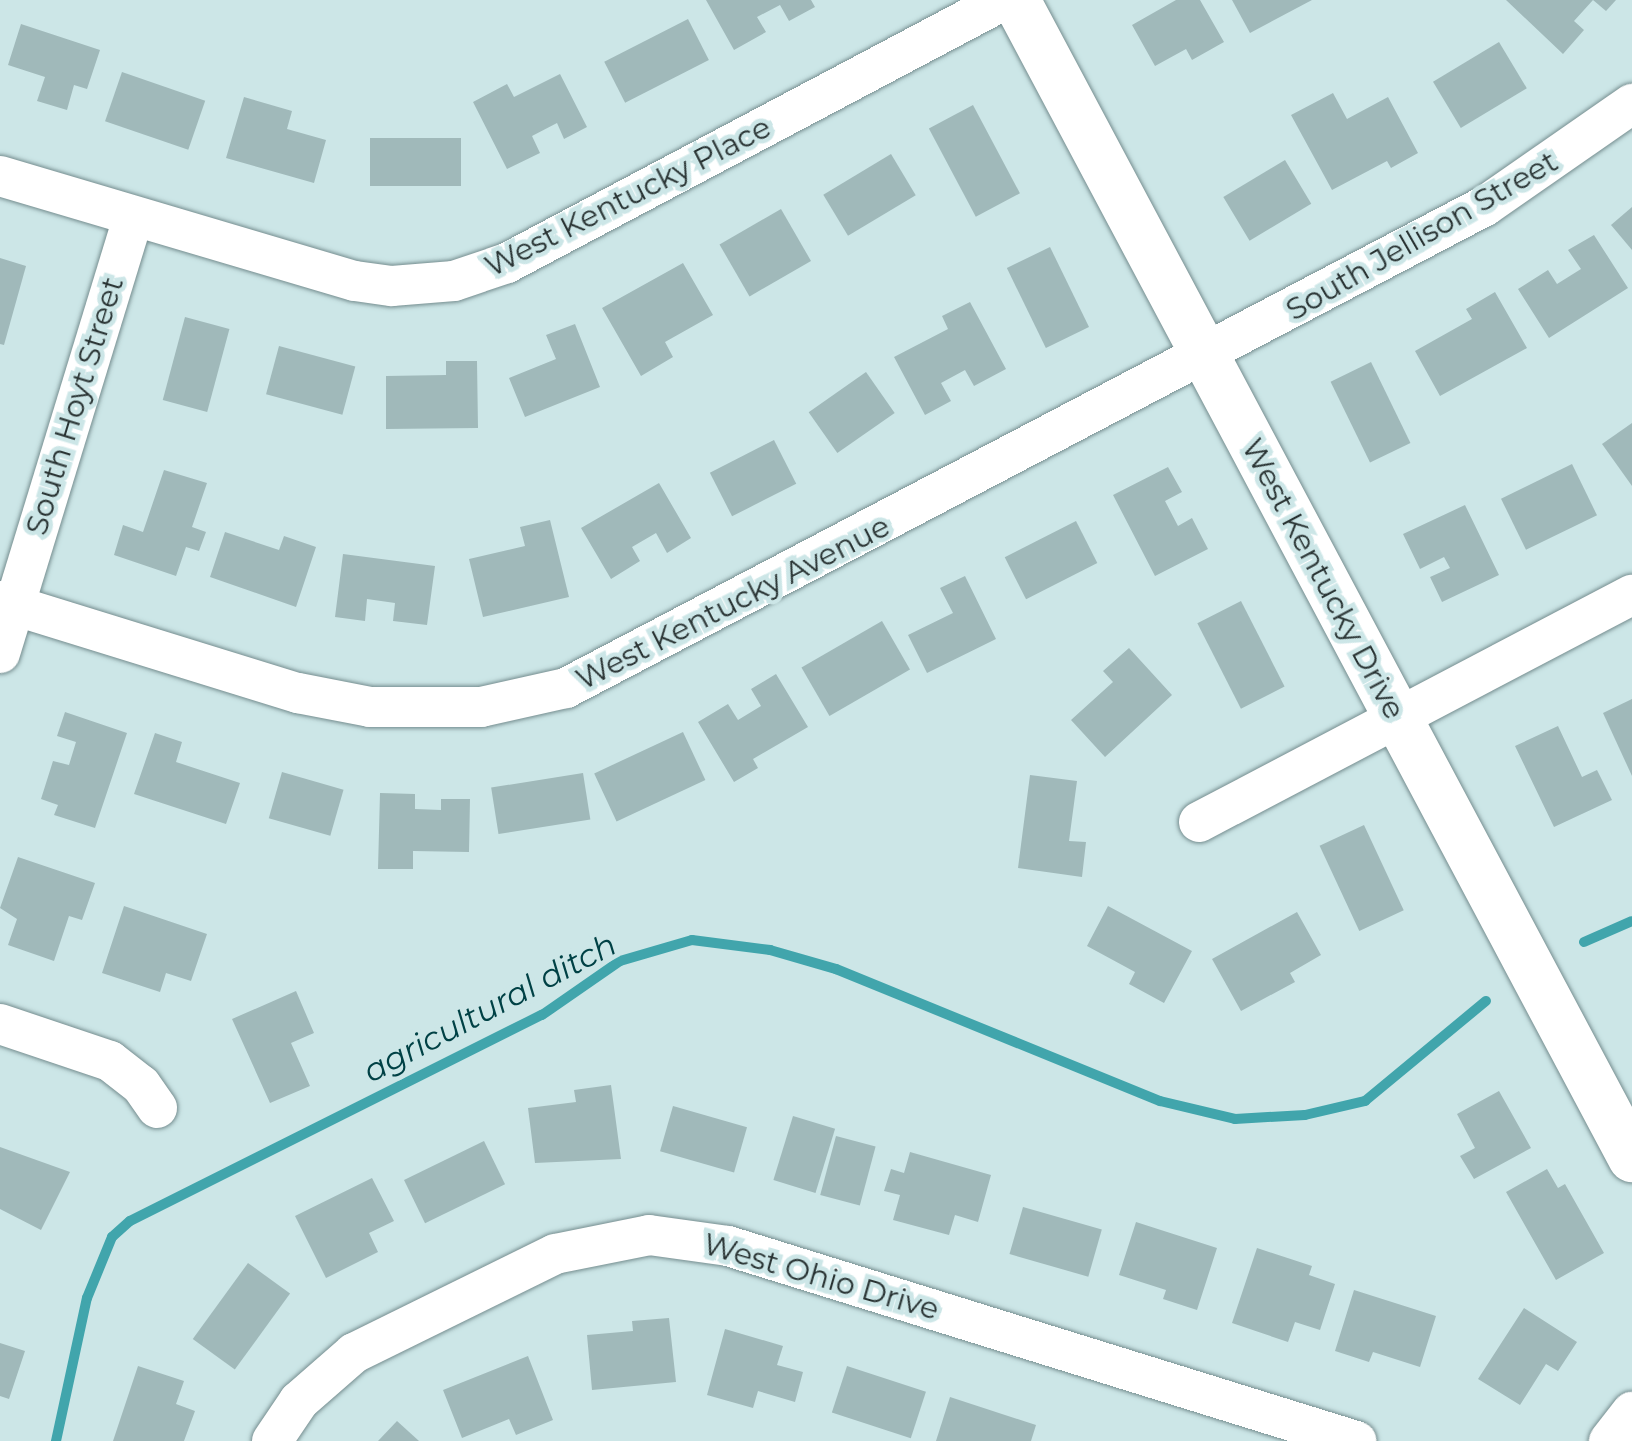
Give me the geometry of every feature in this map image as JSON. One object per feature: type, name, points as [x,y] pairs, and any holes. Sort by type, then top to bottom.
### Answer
[{"type":"street","name":"West Kentucky Place","points":[[0,176],[355,280],[425,286],[468,278],[507,264],[1004,0]]},
{"type":"street","name":"West Kentucky Drive","points":[[1016,0],[1632,1158]]},
{"type":"street","name":"South Jellison Street","points":[[1204,358],[1485,206],[1632,104]]},
{"type":"street","name":"South Hoyt Street","points":[[0,653],[7,603],[133,216]]},
{"type":"street","name":"West Kentucky Avenue","points":[[7,603],[335,702],[438,710],[522,700],[611,670],[1204,358]]},
{"type":"street","points":[[1199,822],[1632,596]]},
{"type":"street","points":[[0,1024],[110,1061],[142,1085],[156,1108]]},
{"type":"street","name":"West Ohio Drive","points":[[272,1441],[300,1401],[354,1353],[556,1254],[650,1234],[728,1246],[1356,1441]]},
{"type":"street","points":[[1609,1441],[1632,1412]]},
{"type":"building","points":[[706,0],[811,0],[815,7],[789,21],[780,5],[757,17],[766,32],[734,50]]},
{"type":"building","points":[[1176,0],[1200,0],[1224,42],[1192,60],[1186,49],[1155,66],[1132,25]]},
{"type":"building","points":[[1232,0],[1312,0],[1250,33]]},
{"type":"building","points":[[1506,0],[1593,0],[1574,21],[1584,30],[1563,54]]},
{"type":"building","points":[[1593,0],[1616,0],[1606,11]]},
{"type":"building","points":[[688,19],[709,60],[625,103],[604,62]]},
{"type":"building","points":[[21,24],[100,50],[87,89],[74,85],[67,110],[37,101],[45,77],[8,65]]},
{"type":"building","points":[[1499,42],[1527,88],[1461,128],[1433,82]]},
{"type":"building","points":[[122,72],[205,101],[188,150],[105,121]]},
{"type":"building","points":[[560,74],[587,127],[564,139],[557,123],[532,136],[540,153],[507,169],[473,102],[507,84],[514,97]]},
{"type":"building","points":[[1333,93],[1347,119],[1388,97],[1418,153],[1391,168],[1387,161],[1332,190],[1291,115]]},
{"type":"building","points":[[244,97],[292,111],[287,129],[326,140],[314,183],[226,158]]},
{"type":"building","points":[[973,105],[1020,193],[976,217],[929,128]]},
{"type":"building","points":[[370,138],[461,138],[461,186],[370,186]]},
{"type":"building","points":[[891,154],[916,195],[848,236],[823,195]]},
{"type":"building","points":[[1285,160],[1311,204],[1250,241],[1223,197]]},
{"type":"building","points":[[1632,207],[1632,250],[1611,225]]},
{"type":"building","points":[[781,209],[811,261],[750,296],[720,244]]},
{"type":"building","points":[[1594,235],[1628,288],[1549,338],[1518,289],[1548,270],[1557,284],[1581,269],[1568,250]]},
{"type":"building","points":[[1050,247],[1089,327],[1046,348],[1007,268]]},
{"type":"building","points":[[0,258],[26,266],[4,345],[0,344]]},
{"type":"building","points":[[683,263],[713,315],[665,342],[673,357],[641,376],[602,308]]},
{"type":"building","points":[[1495,292],[1527,348],[1440,396],[1415,351],[1472,319],[1466,309]]},
{"type":"building","points":[[970,302],[1006,369],[974,386],[965,370],[941,383],[951,401],[925,415],[894,357],[948,329],[942,316]]},
{"type":"building","points":[[185,317],[229,329],[207,412],[163,400]]},
{"type":"building","points":[[575,324],[600,387],[525,417],[509,378],[556,359],[546,335]]},
{"type":"building","points":[[279,346],[355,366],[342,415],[266,394]]},
{"type":"building","points":[[446,361],[477,361],[478,428],[386,429],[386,376],[446,375]]},
{"type":"building","points":[[1371,362],[1410,443],[1370,463],[1331,382]]},
{"type":"building","points":[[866,372],[895,413],[837,453],[809,412]]},
{"type":"building","points":[[1632,423],[1632,486],[1602,444]]},
{"type":"building","points":[[774,440],[796,484],[732,516],[710,473]]},
{"type":"building","points":[[1572,464],[1597,515],[1526,550],[1501,499]]},
{"type":"building","points":[[1168,467],[1182,492],[1165,501],[1178,526],[1192,518],[1208,549],[1155,576],[1113,495]]},
{"type":"building","points":[[164,470],[207,483],[192,527],[206,532],[199,551],[186,547],[176,576],[114,555],[123,525],[143,532]]},
{"type":"building","points":[[659,483],[691,538],[667,553],[656,533],[632,547],[640,561],[611,579],[581,528]]},
{"type":"building","points":[[1465,505],[1499,575],[1442,602],[1430,577],[1450,568],[1444,557],[1420,569],[1403,534]]},
{"type":"building","points":[[550,520],[569,597],[483,617],[469,559],[525,546],[520,527]]},
{"type":"building","points":[[1076,521],[1097,563],[1026,599],[1005,557]]},
{"type":"building","points":[[225,532],[279,550],[284,536],[316,547],[296,607],[210,577]]},
{"type":"building","points":[[343,554],[435,566],[427,625],[393,621],[395,603],[367,599],[365,621],[335,617]]},
{"type":"building","points":[[965,576],[996,639],[927,673],[908,635],[953,613],[940,588]]},
{"type":"building","points":[[1241,601],[1285,687],[1241,709],[1197,623]]},
{"type":"building","points":[[882,621],[910,669],[829,716],[801,668]]},
{"type":"building","points":[[1129,648],[1172,695],[1105,757],[1071,720],[1113,682],[1103,671]]},
{"type":"building","points":[[776,674],[808,727],[753,759],[758,768],[734,782],[698,722],[728,704],[738,720],[761,706],[751,689]]},
{"type":"building","points":[[1632,699],[1632,776],[1603,713]]},
{"type":"building","points":[[65,712],[127,733],[95,828],[54,815],[58,805],[41,799],[53,761],[69,765],[76,742],[57,736]]},
{"type":"building","points":[[1558,726],[1582,777],[1597,770],[1612,800],[1554,827],[1515,746]]},
{"type":"building","points":[[683,732],[705,780],[617,821],[594,773]]},
{"type":"building","points":[[155,733],[182,742],[176,762],[240,783],[226,824],[134,794]]},
{"type":"building","points":[[282,772],[344,790],[330,836],[269,818]]},
{"type":"building","points":[[583,773],[590,819],[498,834],[491,788]]},
{"type":"building","points":[[1030,775],[1077,781],[1069,841],[1086,842],[1082,877],[1018,868]]},
{"type":"building","points":[[380,793],[415,794],[415,809],[441,810],[441,799],[470,799],[469,852],[413,851],[413,869],[378,869]]},
{"type":"building","points":[[1364,825],[1404,910],[1359,931],[1320,846]]},
{"type":"building","points":[[18,857],[95,883],[82,920],[69,916],[54,961],[8,945],[17,919],[0,908]]},
{"type":"building","points":[[124,906],[207,934],[191,981],[166,973],[160,992],[102,973]]},
{"type":"building","points":[[1108,906],[1192,951],[1164,1003],[1129,984],[1135,972],[1087,946]]},
{"type":"building","points":[[1297,912],[1321,955],[1290,973],[1295,982],[1241,1011],[1212,959]]},
{"type":"building","points":[[296,991],[314,1033],[291,1043],[310,1086],[270,1103],[232,1019]]},
{"type":"building","points":[[611,1085],[621,1159],[535,1163],[528,1108],[576,1102],[574,1090]]},
{"type":"building","points":[[1499,1091],[1531,1148],[1474,1179],[1460,1156],[1475,1148],[1457,1114]]},
{"type":"building","points":[[673,1106],[747,1127],[734,1172],[660,1151]]},
{"type":"building","points":[[793,1116],[835,1129],[815,1193],[773,1180]]},
{"type":"building","points":[[836,1136],[876,1147],[860,1206],[820,1195]]},
{"type":"building","points":[[484,1141],[505,1184],[425,1223],[404,1180]]},
{"type":"building","points":[[0,1147],[70,1172],[41,1230],[0,1209]]},
{"type":"building","points":[[910,1152],[991,1175],[978,1222],[955,1215],[949,1235],[893,1220],[900,1195],[884,1191],[891,1169],[904,1173]]},
{"type":"building","points":[[1547,1169],[1558,1188],[1565,1184],[1604,1253],[1556,1280],[1506,1192]]},
{"type":"building","points":[[372,1178],[394,1221],[369,1233],[378,1252],[326,1278],[295,1216]]},
{"type":"building","points":[[1023,1207],[1102,1230],[1088,1277],[1009,1254]]},
{"type":"building","points":[[1136,1222],[1217,1248],[1197,1310],[1163,1299],[1166,1290],[1119,1275]]},
{"type":"building","points":[[1257,1248],[1312,1266],[1309,1275],[1335,1284],[1320,1330],[1295,1322],[1288,1342],[1232,1323]]},
{"type":"building","points":[[248,1263],[290,1294],[235,1370],[193,1339]]},
{"type":"building","points":[[1354,1290],[1436,1316],[1420,1367],[1373,1352],[1369,1362],[1335,1351]]},
{"type":"building","points":[[1524,1308],[1577,1342],[1558,1371],[1546,1364],[1520,1405],[1478,1379]]},
{"type":"building","points":[[669,1318],[676,1382],[592,1390],[587,1335],[633,1331],[632,1321]]},
{"type":"building","points":[[725,1329],[783,1346],[777,1365],[803,1372],[795,1402],[758,1391],[753,1408],[707,1395]]},
{"type":"building","points":[[0,1343],[25,1351],[9,1399],[0,1396]]},
{"type":"building","points":[[528,1356],[553,1420],[516,1435],[509,1419],[462,1438],[443,1390]]},
{"type":"building","points":[[138,1366],[184,1381],[176,1404],[195,1411],[184,1441],[113,1441]]},
{"type":"building","points":[[847,1366],[926,1392],[911,1438],[832,1413]]},
{"type":"building","points":[[950,1397],[1036,1425],[1031,1441],[936,1441]]},
{"type":"building","points":[[397,1421],[419,1441],[378,1441]]},
{"type":"waterway","name":"agricultural ditch","points":[[1584,942],[1632,921]]},
{"type":"waterway","name":"agricultural ditch","points":[[56,1441],[87,1298],[112,1237],[130,1221],[542,1015],[620,961],[692,940],[770,950],[836,969],[1160,1101],[1235,1119],[1305,1115],[1365,1101],[1486,1001]]}]
